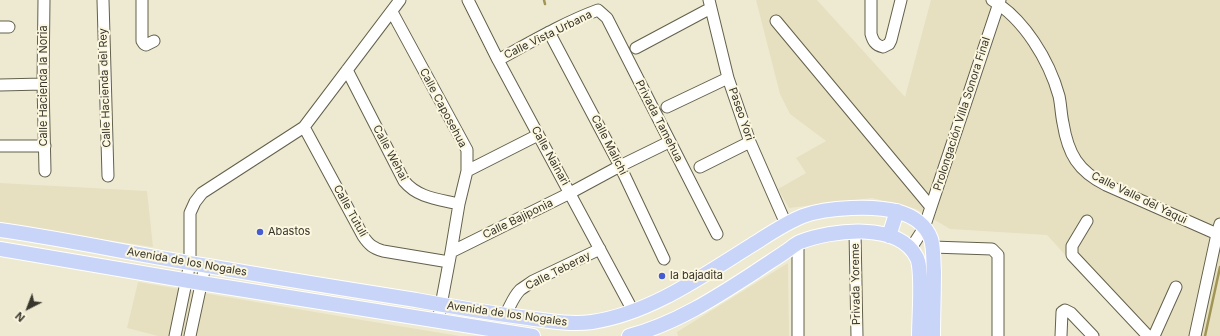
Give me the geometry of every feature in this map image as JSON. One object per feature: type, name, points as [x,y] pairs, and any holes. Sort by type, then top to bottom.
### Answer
[{"type":"main road","name":"Avenida de los Nogales","points":[[0,230],[441,305],[558,323],[576,323],[591,322],[633,311],[670,295],[786,224],[805,215],[843,208],[866,208],[897,211],[912,216],[920,223],[931,239],[934,275],[933,336]]},
{"type":"main road","points":[[889,236],[897,211]]},
{"type":"main road","points":[[629,336],[644,334],[698,308],[798,243],[813,237],[828,234],[864,232],[889,236],[897,239],[911,248],[917,259],[919,268],[919,336]]},
{"type":"main road","name":"Avenida de los Nogales","points":[[0,249],[186,281],[533,336]]},
{"type":"street","name":"Calle Hacienda la Noria","points":[[44,0],[43,84],[45,171]]},
{"type":"street","name":"Calle Hacienda del Rey","points":[[103,0],[108,176]]},
{"type":"street","points":[[142,0],[142,41],[146,45],[154,41]]},
{"type":"street","points":[[175,336],[190,263],[190,213],[194,202],[202,193],[304,127],[400,0]]},
{"type":"street","name":"Calle Nainari","points":[[468,0],[498,60],[633,311]]},
{"type":"street","points":[[871,0],[872,39],[875,44],[883,47],[889,44],[891,40],[901,0]]},
{"type":"street","name":"Prolongación Villa Sonora Final","points":[[911,248],[924,228],[997,1]]},
{"type":"street","name":"Calle Valle del Yaqui","points":[[997,1],[1013,15],[1030,35],[1048,67],[1059,97],[1068,147],[1077,163],[1086,173],[1106,185],[1218,229]]},
{"type":"street","points":[[636,48],[710,4]]},
{"type":"street","name":"Paseo Yori","points":[[710,4],[728,78],[750,142],[786,224]]},
{"type":"street","name":"Calle Vista Urbana","points":[[498,60],[549,32],[598,10]]},
{"type":"street","name":"Privada Tamehua","points":[[598,10],[607,18],[717,234]]},
{"type":"street","name":"Calle Caposehua","points":[[392,12],[467,150],[467,170],[459,204],[438,320]]},
{"type":"street","points":[[776,22],[931,207]]},
{"type":"street","name":"Calle Malichi","points":[[549,32],[620,166],[664,259]]},
{"type":"street","name":"Calle Wehai","points":[[348,70],[404,181],[410,188],[419,194],[459,204]]},
{"type":"street","points":[[667,107],[728,78]]},
{"type":"street","points":[[0,85],[43,84]]},
{"type":"street","name":"Calle Tutuli","points":[[304,127],[363,236],[370,245],[384,251],[450,257]]},
{"type":"street","points":[[467,170],[538,135]]},
{"type":"street","name":"Calle Bajiponia","points":[[450,257],[620,166],[669,142]]},
{"type":"street","points":[[700,167],[750,142]]},
{"type":"street","points":[[0,146],[44,146]]},
{"type":"street","points":[[1087,221],[1072,246],[1072,255],[1148,336]]},
{"type":"street","points":[[1195,336],[1218,229]]},
{"type":"street","name":"Privada Yoreme","points":[[855,232],[857,336]]},
{"type":"street","points":[[798,243],[798,336]]},
{"type":"street","points":[[932,247],[992,249],[996,251],[998,255],[998,336]]},
{"type":"street","name":"Calle Teberay","points":[[505,315],[514,298],[520,290],[527,285],[600,249]]},
{"type":"street","points":[[190,336],[205,266]]},
{"type":"street","points":[[1154,336],[1176,287]]},
{"type":"street","points":[[1061,336],[1062,312],[1065,310],[1071,313],[1093,336]]},
{"type":"shaded area","points":[[756,0],[817,0],[905,97],[931,0],[1220,0],[1220,336],[1139,336],[1047,235],[950,229],[916,209],[872,198],[789,208],[778,189],[806,173],[796,158],[826,141],[790,114],[780,94]]},
{"type":"shaded area","points":[[0,183],[147,191],[153,247],[0,224]]},
{"type":"shaded area","points":[[788,263],[789,336],[678,336],[677,332]]},
{"type":"shaded area","points":[[138,282],[460,336],[158,336],[127,328]]},
{"type":"waterway","points":[[544,0],[545,4]]},
{"type":"waterway","points":[[1205,336],[1220,267]]},
{"type":"place","name":"Abastos","points":[[260,232]]},
{"type":"place","name":"la bajadita","points":[[662,276]]}]
